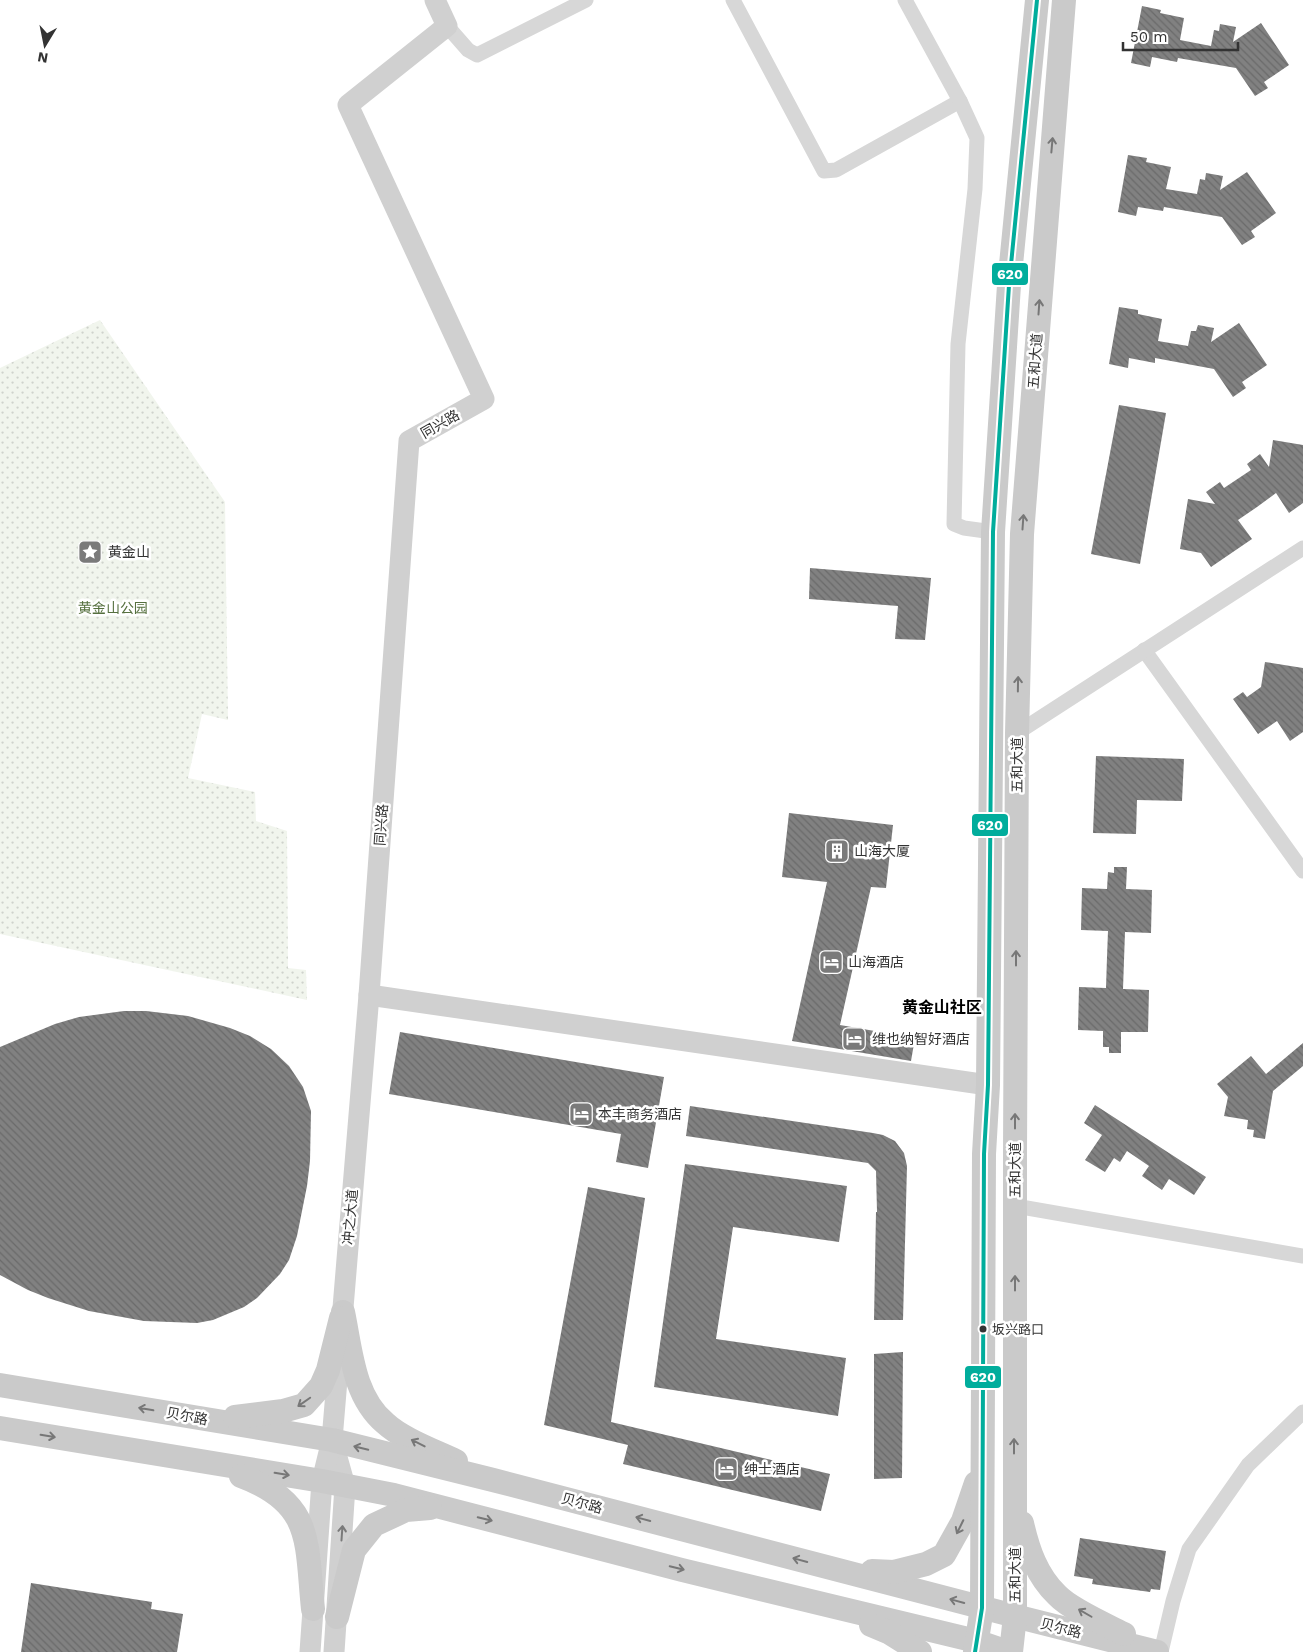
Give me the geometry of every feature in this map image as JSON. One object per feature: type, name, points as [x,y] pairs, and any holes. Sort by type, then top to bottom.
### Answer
[{"type":"main road","name":"五和大道","points":[[976,1646],[982,1608],[984,1154],[988,1085],[993,532],[1009,285],[1037,0]]},
{"type":"main road","name":"五和大道","points":[[1009,1652],[1015,1616],[1017,733],[1022,534],[1064,0]]},
{"type":"main road","points":[[211,1420],[283,1411],[304,1405],[321,1386],[328,1370],[343,1312]]},
{"type":"main road","points":[[343,1312],[356,1378],[367,1403],[385,1424],[400,1434],[493,1480]]},
{"type":"main road","name":"贝尔路","points":[[0,1385],[332,1440],[1159,1652]]},
{"type":"main road","points":[[0,1428],[334,1483],[394,1495],[673,1567],[814,1601],[976,1646],[1009,1652]]},
{"type":"main road","points":[[199,1461],[258,1482],[280,1496],[298,1516],[305,1535],[313,1609]]},
{"type":"main road","points":[[832,1569],[894,1572],[926,1564],[944,1555],[963,1521],[982,1465]]},
{"type":"main road","points":[[1014,1484],[1027,1547],[1041,1575],[1058,1596],[1102,1623],[1159,1652]]},
{"type":"main road","points":[[336,1617],[354,1550],[374,1525],[406,1510],[438,1507]]},
{"type":"main road","points":[[814,1601],[890,1634],[920,1652]]},
{"type":"street","points":[[435,0],[447,26],[468,50],[477,55],[586,0]]},
{"type":"street","points":[[733,0],[824,171],[836,170],[960,101]]},
{"type":"street","points":[[905,0],[960,101],[977,138],[975,189],[958,344],[954,524],[964,528],[993,532]]},
{"type":"street","name":"同兴路","points":[[369,994],[409,441],[484,399],[348,105],[447,26]]},
{"type":"street","points":[[1017,733],[1303,548]]},
{"type":"street","points":[[1144,650],[1303,871]]},
{"type":"street","points":[[369,994],[988,1085]]},
{"type":"street","name":"冲之大道","points":[[334,1652],[336,1617],[332,1440],[369,994]]},
{"type":"street","points":[[1015,1206],[1303,1256]]},
{"type":"street","points":[[1159,1652],[1189,1549],[1248,1465],[1303,1412]]},
{"type":"street","name":"冲之大道","points":[[310,1652],[313,1609],[334,1483]]},
{"type":"green space","name":"黄金山公园","points":[[100,320],[225,502],[228,720],[202,714],[188,778],[255,792],[256,821],[287,831],[288,968],[306,970],[307,1000],[0,934],[0,368]]},
{"type":"building","points":[[1142,6],[1161,10],[1160,13],[1184,18],[1180,40],[1211,46],[1214,30],[1219,31],[1220,24],[1236,27],[1233,42],[1261,23],[1289,65],[1264,82],[1268,88],[1255,96],[1236,68],[1178,58],[1177,62],[1152,57],[1150,67],[1131,63]]},
{"type":"building","points":[[1128,155],[1147,158],[1146,162],[1171,167],[1166,189],[1197,194],[1200,179],[1205,180],[1206,173],[1223,176],[1220,190],[1247,172],[1276,213],[1251,231],[1255,237],[1242,245],[1222,217],[1164,207],[1163,211],[1138,207],[1136,216],[1118,212]]},
{"type":"building","points":[[1119,307],[1138,310],[1138,314],[1162,319],[1158,341],[1188,346],[1191,331],[1196,331],[1198,325],[1214,328],[1211,342],[1239,323],[1267,365],[1242,382],[1246,388],[1233,397],[1214,369],[1155,358],[1155,363],[1129,358],[1128,368],[1109,364]]},
{"type":"building","points":[[1119,405],[1166,413],[1140,564],[1091,554]]},
{"type":"building","points":[[1273,440],[1303,445],[1303,503],[1289,513],[1276,493],[1238,520],[1252,539],[1211,567],[1201,553],[1180,549],[1188,499],[1215,504],[1206,492],[1220,482],[1224,488],[1251,470],[1247,464],[1260,454],[1269,467]]},
{"type":"building","points":[[810,568],[931,578],[925,640],[895,639],[898,606],[809,599]]},
{"type":"building","points":[[1265,662],[1303,668],[1303,732],[1290,741],[1277,721],[1258,734],[1233,699],[1243,692],[1247,697],[1261,687]]},
{"type":"building","points":[[1096,756],[1184,759],[1182,801],[1137,800],[1136,834],[1093,833]]},
{"type":"building","points":[[789,813],[893,825],[886,888],[871,887],[840,1025],[915,1038],[911,1061],[792,1041],[827,882],[782,877]]},
{"type":"building","points":[[1114,867],[1127,867],[1126,889],[1152,890],[1151,933],[1125,932],[1123,989],[1149,990],[1148,1032],[1121,1032],[1121,1053],[1109,1053],[1109,1047],[1103,1047],[1103,1031],[1078,1030],[1079,987],[1106,988],[1108,931],[1081,930],[1082,888],[1107,889],[1108,872],[1114,873]]},
{"type":"building","points":[[124,1011],[146,1011],[188,1016],[250,1036],[271,1049],[289,1066],[303,1087],[311,1111],[310,1161],[307,1186],[297,1236],[289,1260],[280,1274],[257,1298],[244,1307],[213,1320],[197,1323],[144,1321],[89,1311],[28,1290],[0,1275],[0,1047],[55,1024],[79,1017]]},
{"type":"building","name":"本丰商务酒店","points":[[400,1032],[664,1077],[648,1168],[616,1162],[621,1134],[389,1094]]},
{"type":"building","points":[[1303,1043],[1303,1066],[1273,1091],[1265,1139],[1253,1137],[1254,1130],[1247,1129],[1248,1120],[1224,1116],[1228,1097],[1217,1084],[1251,1056],[1266,1074]]},
{"type":"building","points":[[1095,1105],[1206,1177],[1194,1195],[1169,1179],[1162,1190],[1142,1176],[1149,1166],[1127,1151],[1120,1162],[1114,1158],[1105,1172],[1085,1160],[1102,1135],[1084,1123]]},
{"type":"building","points":[[690,1106],[873,1133],[883,1135],[895,1141],[904,1153],[907,1166],[903,1320],[874,1320],[877,1212],[876,1171],[868,1163],[686,1136]]},
{"type":"building","points":[[685,1164],[847,1186],[839,1242],[733,1227],[716,1339],[846,1358],[838,1416],[654,1387]]},
{"type":"building","points":[[588,1187],[645,1198],[611,1422],[830,1474],[821,1511],[623,1464],[628,1445],[544,1425]]},
{"type":"building","points":[[903,1352],[902,1478],[874,1479],[874,1354]]},
{"type":"building","points":[[1080,1538],[1166,1551],[1160,1590],[1151,1589],[1150,1592],[1092,1584],[1093,1579],[1074,1576]]},
{"type":"building","points":[[31,1583],[152,1602],[151,1609],[183,1614],[177,1652],[21,1652]]},
{"type":"transit line","name":"620","points":[[975,1652],[982,1608],[984,1154],[988,1085],[993,532],[1009,285],[1037,0]]},
{"type":"place","name":"黄金山","points":[[90,552]]},
{"type":"place","name":"山海大厦","points":[[837,851]]},
{"type":"place","name":"山海酒店","points":[[831,962]]},
{"type":"place","name":"维也纳智好酒店","points":[[854,1039]]},
{"type":"place","name":"本丰商务酒店","points":[[581,1114]]},
{"type":"place","name":"坂兴路口","points":[[983,1329]]},
{"type":"place","name":"绅士酒店","points":[[726,1469]]},
{"type":"district","name":"黄金山社区","points":[[942,1007]]}]
